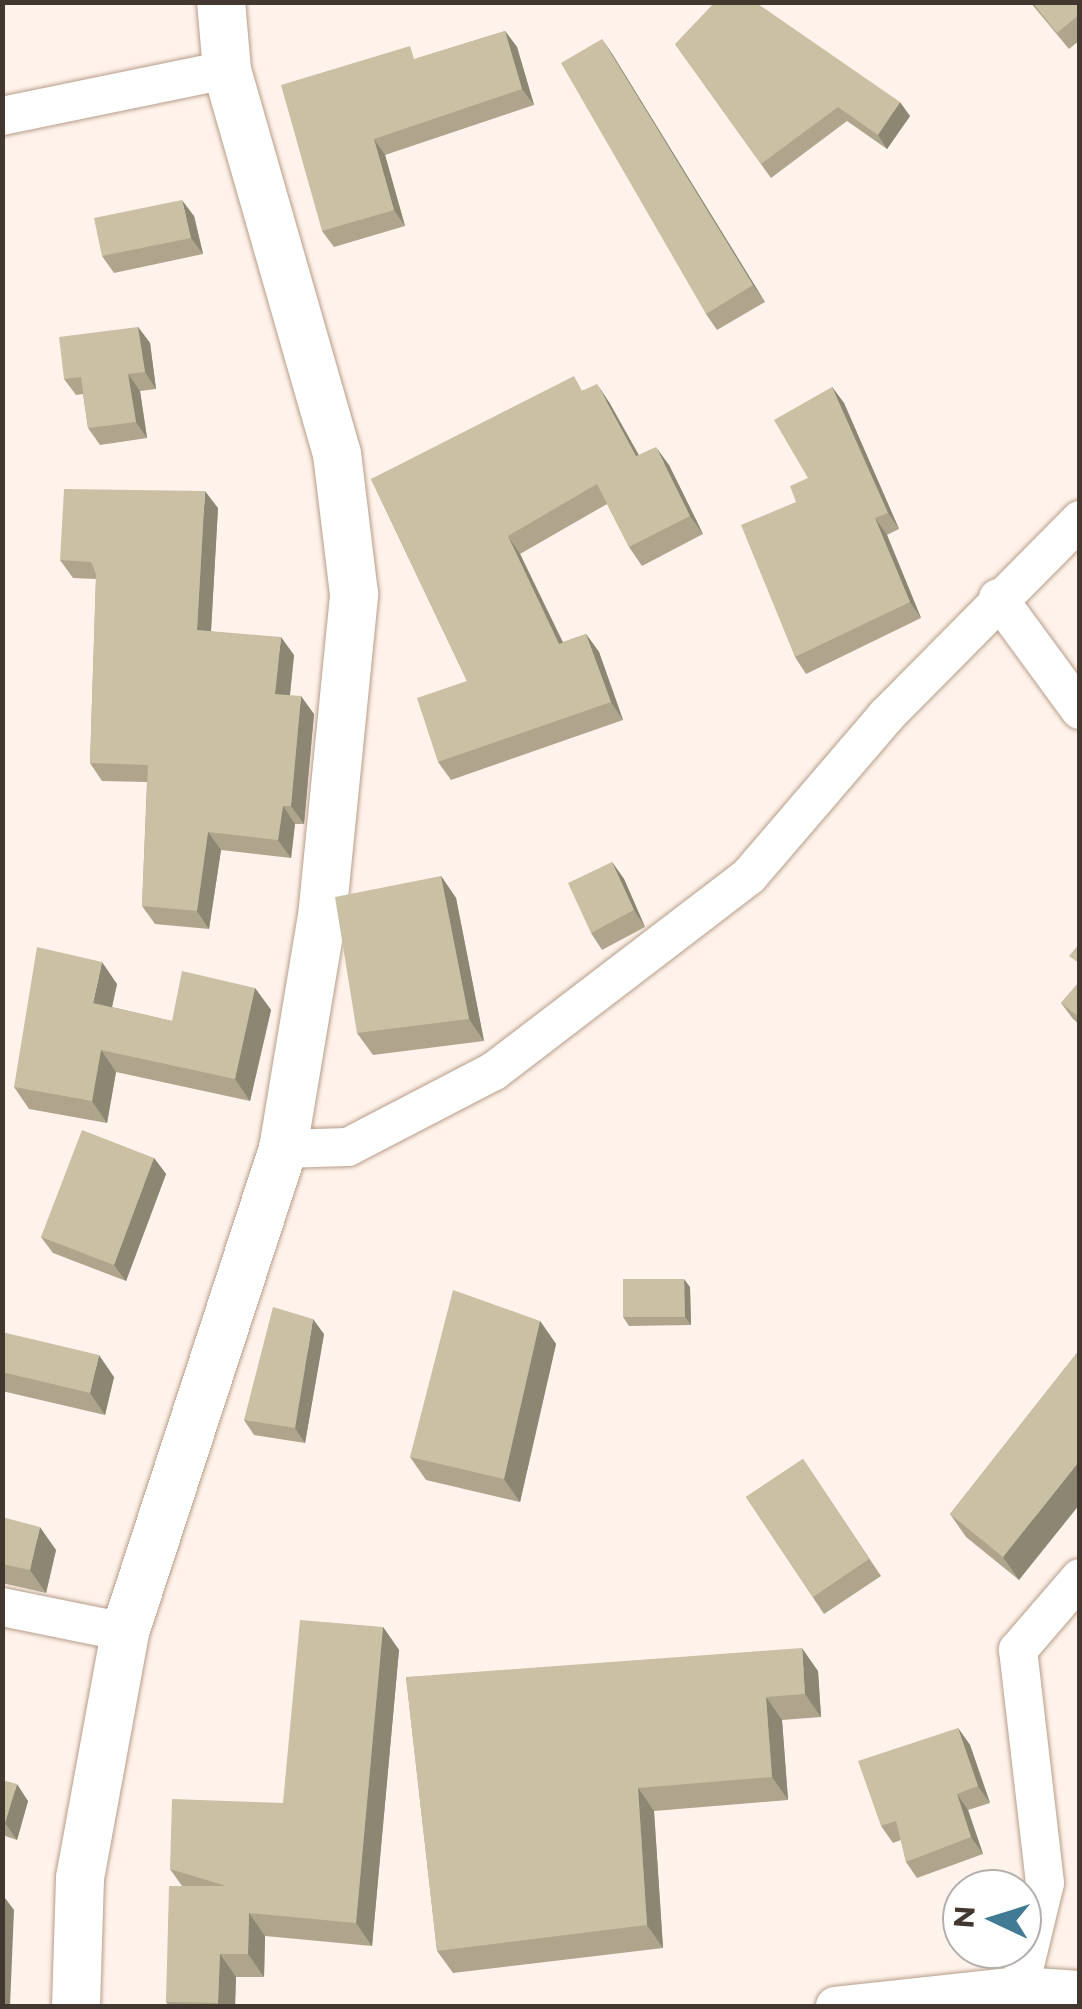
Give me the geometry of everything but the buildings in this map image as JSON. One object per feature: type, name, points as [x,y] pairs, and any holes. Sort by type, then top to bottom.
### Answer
[{"type":"street","points":[[76,2006],[80,1878],[125,1632],[282,1149],[322,916],[354,594],[337,454],[227,70],[221,2]]},
{"type":"street","points":[[2,116],[227,70]]},
{"type":"street","points":[[282,1149],[348,1148],[402,1124],[573,1012],[748,876],[998,598],[1080,520]]},
{"type":"street","points":[[998,598],[1080,710]]},
{"type":"street","points":[[1020,1986],[1044,1883],[1018,1650],[1080,1578]]},
{"type":"street","points":[[2,1607],[125,1632]]},
{"type":"street","points":[[836,2006],[1020,1986],[1080,1990]]}]
